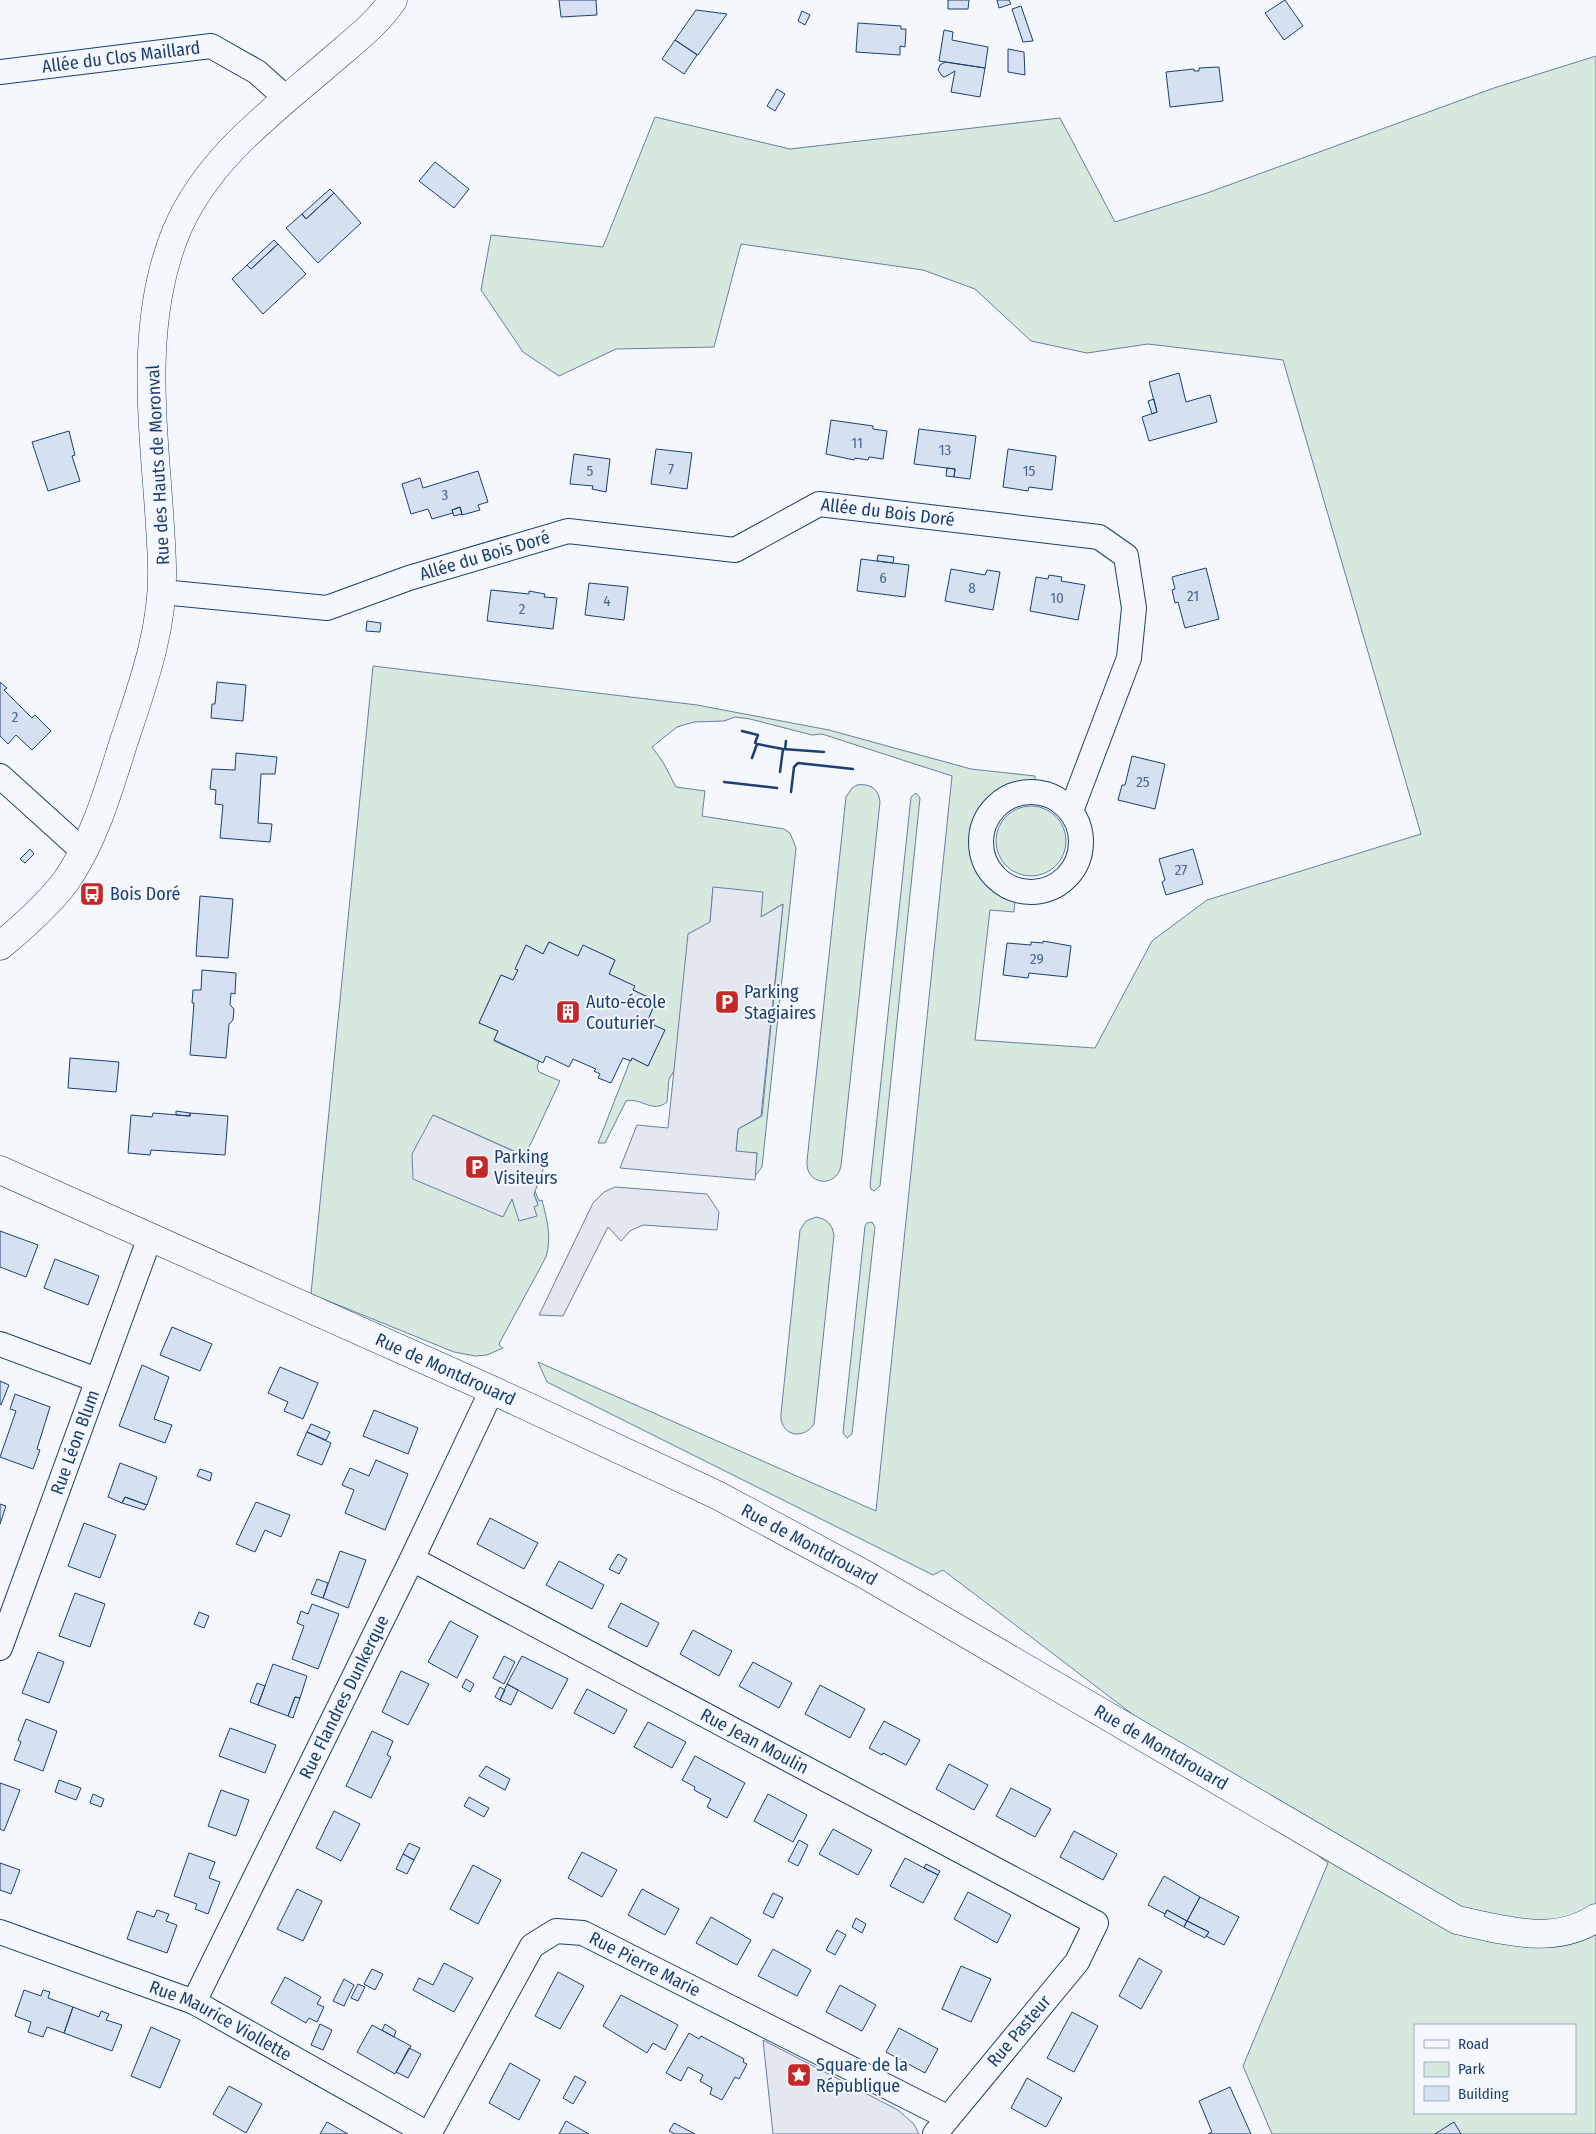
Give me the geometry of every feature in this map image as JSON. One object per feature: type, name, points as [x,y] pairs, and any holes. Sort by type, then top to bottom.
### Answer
[{"type":"main road","name":"Rue des Hauts de Moronval","points":[[0,946],[51,898],[65,882],[83,851],[108,791],[154,647],[162,592],[161,542],[154,456],[152,374],[154,326],[166,260],[176,232],[202,183],[221,159],[246,134],[372,26],[393,0]]},
{"type":"main road","name":"Rue de Montdrouard","points":[[0,1170],[492,1390],[717,1495],[864,1574],[1457,1920],[1512,1932],[1552,1934],[1584,1926],[1596,1918]]},
{"type":"street","name":"Allée du Clos Maillard","points":[[0,72],[211,46],[257,72],[287,99]]},
{"type":"street","name":"Allée du Bois Doré","points":[[162,592],[327,608],[409,578],[568,531],[735,550],[819,504],[1099,537],[1126,556],[1134,608],[1129,658],[1071,811]]},
{"type":"street","points":[[0,776],[83,851]]},
{"type":"street","points":[[1037,792],[1054,797],[1071,811],[1080,831],[1081,843],[1078,860],[1070,875],[1056,886],[1040,892],[1022,892],[1006,887],[992,876],[983,861],[980,844],[982,826],[990,811],[1004,800],[1020,793],[1037,792]]},
{"type":"street","name":"Rue Léon Blum","points":[[0,1648],[150,1237]]},
{"type":"street","points":[[0,1344],[97,1380]]},
{"type":"street","name":"Rue Flandres Dunkerque","points":[[194,2002],[412,1559],[492,1390]]},
{"type":"street","name":"Rue Jean Moulin","points":[[412,1559],[1096,1923]]},
{"type":"street","name":"Rue Pasteur","points":[[941,2126],[1077,1962],[1096,1923]]},
{"type":"street","name":"Rue Pierre Marie","points":[[429,2134],[532,1946],[556,1931],[583,1934],[941,2126]]},
{"type":"street","name":"Rue Maurice Viollette","points":[[0,1932],[194,2002],[429,2134]]},
{"type":"green space","points":[[1596,56],[1596,2134],[1272,2134],[1243,2066],[1328,1863],[943,1570],[933,1575],[547,1382],[538,1362],[876,1511],[952,776],[822,734],[812,735],[735,717],[724,721],[694,722],[677,727],[652,747],[663,762],[676,787],[705,791],[702,816],[784,829],[790,833],[796,848],[762,1167],[755,1176],[757,1153],[736,1152],[738,1129],[762,1116],[783,904],[761,917],[713,888],[710,922],[674,1071],[669,1079],[667,1102],[662,1105],[651,1106],[637,1101],[626,1101],[605,1143],[598,1143],[630,1061],[632,1058],[648,1066],[664,1030],[647,1022],[656,1001],[633,990],[634,986],[609,974],[615,960],[584,946],[578,956],[549,942],[543,954],[526,945],[513,980],[501,975],[479,1023],[498,1031],[494,1041],[539,1061],[537,1067],[539,1072],[560,1081],[525,1156],[433,1115],[503,1216],[512,1199],[534,1207],[538,1205],[534,1194],[535,1191],[539,1201],[542,1200],[549,1235],[548,1250],[500,1342],[499,1345],[503,1348],[487,1355],[475,1356],[454,1352],[311,1294],[373,666],[697,705],[829,730],[971,769],[1035,776],[1035,782],[1006,789],[987,799],[976,813],[972,823],[971,847],[977,871],[992,891],[1015,898],[1014,912],[990,910],[975,1040],[1095,1048],[1152,941],[1207,900],[1421,834],[1283,360],[1148,344],[1087,353],[1031,341],[975,289],[923,270],[741,244],[714,347],[616,349],[559,376],[523,352],[481,290],[491,235],[603,247],[655,117],[790,149],[1060,118],[1115,222],[1207,193],[1494,88]]},
{"type":"green space","points":[[857,785],[870,786],[876,790],[880,802],[841,1166],[833,1178],[828,1181],[821,1181],[811,1175],[807,1161],[846,797],[852,788]]},
{"type":"green space","points":[[916,793],[920,798],[880,1186],[874,1191],[870,1185],[911,797]]},
{"type":"green space","points":[[1038,806],[1051,812],[1060,821],[1064,827],[1066,841],[1064,855],[1056,866],[1045,874],[1024,876],[1017,874],[1006,866],[998,855],[996,834],[998,827],[1006,816],[1017,808]]},
{"type":"green space","points":[[816,1217],[828,1223],[834,1235],[814,1424],[809,1430],[798,1434],[787,1431],[781,1421],[781,1414],[800,1230],[806,1221]]},
{"type":"green space","points":[[872,1222],[875,1227],[852,1434],[847,1438],[843,1433],[865,1226],[867,1223]]},
{"type":"shaded area","name":"Parking Stagiaires","points":[[713,887],[763,892],[761,917],[783,904],[761,1116],[738,1129],[736,1151],[757,1153],[755,1180],[620,1168],[637,1125],[668,1128],[688,934],[710,922]]},
{"type":"shaded area","name":"Parking Visiteurs","points":[[433,1115],[542,1164],[543,1170],[534,1194],[538,1205],[534,1207],[537,1216],[519,1221],[512,1199],[503,1217],[413,1179],[412,1154]]},
{"type":"shaded area","points":[[615,1187],[707,1194],[719,1212],[717,1230],[643,1225],[630,1231],[621,1241],[608,1227],[563,1316],[539,1315],[593,1203],[604,1192]]},
{"type":"shaded area","name":"Square de la République","points":[[763,2040],[898,2110],[914,2124],[919,2134],[773,2134]]},
{"type":"building","points":[[559,0],[596,0],[597,15],[561,17]]},
{"type":"building","points":[[948,0],[969,0],[968,9],[948,9]]},
{"type":"building","points":[[997,0],[1009,0],[1011,4],[999,8]]},
{"type":"building","points":[[1285,0],[1303,26],[1284,40],[1265,13]]},
{"type":"building","points":[[1021,6],[1033,41],[1023,42],[1012,9]]},
{"type":"building","points":[[696,10],[727,14],[698,55],[675,40]]},
{"type":"building","points":[[802,11],[810,15],[805,25],[798,21]]},
{"type":"building","points":[[858,23],[901,26],[901,29],[906,29],[905,47],[900,46],[900,55],[856,52]]},
{"type":"building","points":[[944,30],[953,32],[952,40],[988,47],[985,68],[939,61]]},
{"type":"building","points":[[675,40],[697,55],[684,74],[662,59]]},
{"type":"building","points":[[1008,49],[1024,52],[1025,75],[1008,72]]},
{"type":"building","points":[[945,62],[985,68],[980,97],[951,92],[955,71],[945,77],[938,70],[940,65]]},
{"type":"building","points":[[1219,67],[1223,101],[1170,107],[1166,72],[1194,69],[1194,71],[1199,71],[1199,68]]},
{"type":"building","points":[[777,89],[785,94],[775,111],[767,106]]},
{"type":"building","points":[[435,162],[469,189],[454,208],[419,181]]},
{"type":"building","points":[[330,189],[334,193],[306,219],[302,214]]},
{"type":"building","points":[[334,193],[361,223],[318,263],[286,228],[302,214],[306,219]]},
{"type":"building","points":[[274,240],[278,244],[251,269],[247,265]]},
{"type":"building","points":[[278,244],[306,274],[263,314],[232,279],[247,265],[251,269]]},
{"type":"building","points":[[1179,373],[1186,402],[1210,395],[1217,422],[1149,441],[1142,417],[1157,412],[1149,382]]},
{"type":"building","points":[[1154,399],[1157,412],[1152,414],[1148,401]]},
{"type":"building","points":[[831,420],[873,426],[873,429],[887,431],[883,459],[869,457],[868,460],[855,458],[854,460],[826,454]]},
{"type":"building","points":[[919,429],[976,436],[970,479],[954,477],[955,469],[914,464]]},
{"type":"building","points":[[69,431],[75,455],[72,456],[80,481],[48,491],[32,442]]},
{"type":"building","points":[[656,449],[692,453],[687,489],[651,484]]},
{"type":"building","points":[[1008,449],[1056,456],[1052,490],[1029,487],[1028,491],[1003,487]]},
{"type":"building","points":[[574,454],[610,459],[606,492],[592,489],[593,486],[570,484]]},
{"type":"building","points":[[947,468],[955,469],[954,477],[946,476]]},
{"type":"building","points":[[478,471],[488,502],[478,505],[480,510],[462,515],[460,507],[452,510],[453,513],[432,519],[428,509],[411,514],[402,484],[420,478],[423,488]]},
{"type":"building","points":[[460,507],[462,514],[454,516],[452,510]]},
{"type":"building","points":[[878,555],[894,557],[893,563],[877,561]]},
{"type":"building","points":[[861,559],[909,565],[905,597],[857,591]]},
{"type":"building","points":[[1206,568],[1219,619],[1185,628],[1178,602],[1175,603],[1172,590],[1175,589],[1172,577]]},
{"type":"building","points":[[951,569],[985,575],[987,570],[1000,572],[993,610],[945,601]]},
{"type":"building","points":[[1049,575],[1062,577],[1061,581],[1085,585],[1078,620],[1030,611],[1036,577],[1048,579]]},
{"type":"building","points":[[589,583],[628,587],[624,620],[585,615]]},
{"type":"building","points":[[491,590],[529,594],[529,591],[545,594],[544,597],[557,598],[553,629],[487,621]]},
{"type":"building","points":[[367,621],[381,623],[380,632],[366,631]]},
{"type":"building","points":[[0,682],[7,688],[4,690],[32,718],[35,715],[51,731],[32,750],[16,735],[8,744],[0,736]]},
{"type":"building","points":[[217,682],[246,685],[243,721],[211,718],[212,704],[215,704]]},
{"type":"building","points":[[236,753],[277,757],[275,774],[261,774],[258,823],[272,824],[270,842],[220,838],[223,805],[215,804],[216,790],[210,789],[212,769],[235,770]]},
{"type":"building","points":[[1132,756],[1165,764],[1155,809],[1118,800],[1122,785],[1125,785]]},
{"type":"building","points":[[30,849],[34,854],[25,863],[20,859]]},
{"type":"building","points":[[1193,849],[1203,884],[1166,895],[1162,882],[1165,880],[1159,859]]},
{"type":"building","points":[[90,887],[96,888],[94,901],[87,900]]},
{"type":"building","points":[[200,896],[233,899],[228,958],[196,956]]},
{"type":"building","points":[[1043,941],[1071,946],[1067,977],[1029,973],[1028,978],[1003,975],[1007,943],[1031,945],[1031,942],[1043,943]]},
{"type":"building","name":"Auto-école Couturier","points":[[549,942],[578,956],[583,945],[615,960],[609,974],[635,986],[633,990],[656,1001],[647,1022],[665,1030],[648,1066],[632,1058],[631,1061],[623,1058],[611,1083],[598,1078],[600,1074],[594,1071],[596,1069],[573,1059],[569,1067],[546,1056],[543,1063],[494,1040],[498,1031],[479,1023],[501,975],[513,980],[518,970],[515,969],[526,945],[543,954]]},
{"type":"building","points":[[202,970],[236,973],[235,994],[231,993],[230,1005],[234,1009],[233,1020],[229,1024],[226,1058],[190,1055],[194,1003],[192,1003],[193,990],[201,990]]},
{"type":"building","points":[[70,1058],[119,1062],[116,1092],[68,1088]]},
{"type":"building","points":[[176,1111],[190,1113],[190,1116],[176,1115]]},
{"type":"building","points":[[153,1113],[190,1116],[190,1113],[228,1116],[225,1155],[151,1150],[150,1155],[128,1153],[131,1115],[152,1117]]},
{"type":"building","points":[[0,1231],[38,1245],[26,1277],[0,1267]]},
{"type":"building","points":[[55,1259],[99,1276],[88,1305],[44,1288]]},
{"type":"building","points":[[172,1327],[212,1344],[200,1371],[160,1355]]},
{"type":"building","points":[[142,1365],[169,1377],[154,1419],[172,1425],[165,1443],[119,1426]]},
{"type":"building","points":[[280,1367],[318,1383],[303,1419],[284,1411],[288,1402],[268,1393]]},
{"type":"building","points":[[0,1381],[9,1385],[1,1405],[0,1404]]},
{"type":"building","points":[[15,1394],[50,1407],[37,1449],[40,1450],[33,1469],[0,1457],[16,1411],[10,1409]]},
{"type":"building","points":[[374,1410],[418,1428],[408,1454],[363,1436]]},
{"type":"building","points":[[311,1424],[330,1432],[326,1440],[307,1432]]},
{"type":"building","points":[[307,1432],[331,1443],[322,1465],[297,1455]]},
{"type":"building","points":[[376,1460],[408,1474],[385,1530],[345,1513],[354,1490],[342,1485],[350,1468],[369,1476]]},
{"type":"building","points":[[120,1463],[157,1477],[147,1505],[125,1497],[122,1503],[108,1497]]},
{"type":"building","points":[[200,1469],[212,1473],[210,1481],[197,1476]]},
{"type":"building","points":[[125,1497],[147,1505],[144,1510],[122,1503]]},
{"type":"building","points":[[256,1502],[290,1515],[281,1537],[265,1530],[255,1552],[236,1544]]},
{"type":"building","points":[[0,1504],[6,1506],[0,1524]]},
{"type":"building","points":[[490,1518],[538,1543],[524,1569],[477,1544]]},
{"type":"building","points":[[84,1523],[116,1535],[100,1578],[68,1566]]},
{"type":"building","points":[[340,1551],[366,1560],[348,1608],[323,1598]]},
{"type":"building","points":[[618,1554],[627,1559],[619,1574],[609,1569]]},
{"type":"building","points":[[559,1561],[604,1585],[592,1609],[546,1585]]},
{"type":"building","points":[[317,1579],[328,1583],[323,1598],[311,1594]]},
{"type":"building","points":[[75,1593],[105,1604],[90,1647],[59,1636]]},
{"type":"building","points":[[621,1603],[659,1623],[647,1647],[608,1627]]},
{"type":"building","points":[[312,1604],[339,1614],[318,1669],[292,1659],[304,1626],[297,1623],[301,1611],[308,1614]]},
{"type":"building","points":[[199,1612],[209,1616],[204,1628],[194,1624]]},
{"type":"building","points":[[450,1621],[478,1636],[457,1678],[428,1662]]},
{"type":"building","points":[[693,1630],[732,1651],[719,1676],[680,1654]]},
{"type":"building","points":[[38,1652],[64,1662],[49,1703],[22,1693]]},
{"type":"building","points":[[504,1656],[515,1662],[504,1684],[493,1678]]},
{"type":"building","points":[[522,1656],[568,1679],[552,1709],[507,1684]]},
{"type":"building","points":[[753,1662],[792,1683],[779,1708],[739,1686]]},
{"type":"building","points":[[273,1664],[307,1676],[300,1698],[295,1697],[288,1716],[258,1705]]},
{"type":"building","points":[[401,1671],[429,1684],[408,1725],[382,1712]]},
{"type":"building","points":[[466,1679],[474,1684],[470,1692],[462,1687]]},
{"type":"building","points":[[257,1683],[265,1686],[258,1705],[250,1702]]},
{"type":"building","points":[[507,1684],[518,1690],[511,1705],[500,1700]]},
{"type":"building","points":[[820,1685],[865,1709],[850,1738],[805,1714]]},
{"type":"building","points":[[500,1687],[505,1690],[500,1700],[495,1697]]},
{"type":"building","points":[[587,1689],[627,1710],[614,1734],[574,1713]]},
{"type":"building","points":[[295,1697],[300,1698],[293,1718],[288,1716]]},
{"type":"building","points":[[26,1719],[57,1731],[43,1771],[14,1760],[21,1742],[18,1740]]},
{"type":"building","points":[[884,1721],[920,1740],[906,1765],[869,1748]]},
{"type":"building","points":[[648,1722],[686,1742],[672,1768],[634,1747]]},
{"type":"building","points":[[230,1728],[276,1745],[265,1773],[219,1756]]},
{"type":"building","points":[[372,1731],[393,1741],[387,1755],[391,1757],[371,1798],[346,1786]]},
{"type":"building","points":[[695,1756],[745,1783],[727,1818],[707,1807],[711,1799],[694,1790],[695,1787],[682,1780]]},
{"type":"building","points":[[949,1764],[988,1785],[974,1810],[936,1789]]},
{"type":"building","points":[[486,1766],[510,1779],[505,1790],[479,1776]]},
{"type":"building","points":[[59,1780],[81,1788],[76,1800],[55,1792]]},
{"type":"building","points":[[0,1783],[20,1790],[4,1831],[0,1829]]},
{"type":"building","points":[[1011,1788],[1051,1809],[1035,1837],[996,1816]]},
{"type":"building","points":[[221,1790],[249,1800],[236,1836],[208,1826]]},
{"type":"building","points":[[93,1794],[104,1799],[101,1807],[90,1803]]},
{"type":"building","points":[[768,1794],[807,1815],[793,1842],[754,1821]]},
{"type":"building","points":[[469,1797],[489,1808],[484,1817],[464,1806]]},
{"type":"building","points":[[334,1811],[360,1824],[341,1861],[316,1848]]},
{"type":"building","points":[[833,1829],[872,1850],[858,1875],[819,1854]]},
{"type":"building","points":[[1074,1831],[1117,1854],[1103,1880],[1060,1857]]},
{"type":"building","points":[[799,1840],[808,1845],[798,1866],[788,1861]]},
{"type":"building","points":[[409,1843],[420,1848],[414,1860],[403,1854]]},
{"type":"building","points":[[582,1852],[617,1870],[602,1897],[568,1878]]},
{"type":"building","points":[[189,1853],[215,1862],[209,1878],[220,1882],[208,1914],[195,1909],[197,1904],[174,1896]]},
{"type":"building","points":[[403,1854],[414,1860],[407,1874],[396,1869]]},
{"type":"building","points":[[905,1858],[938,1875],[923,1903],[890,1886]]},
{"type":"building","points":[[0,1863],[20,1870],[11,1894],[0,1890]]},
{"type":"building","points":[[926,1864],[940,1871],[938,1875],[924,1868]]},
{"type":"building","points":[[473,1865],[501,1880],[478,1924],[450,1909]]},
{"type":"building","points":[[1164,1876],[1200,1897],[1187,1921],[1167,1910],[1165,1914],[1148,1905]]},
{"type":"building","points":[[297,1889],[322,1901],[303,1941],[277,1929]]},
{"type":"building","points":[[642,1889],[679,1909],[665,1935],[628,1915]]},
{"type":"building","points":[[968,1892],[1011,1915],[997,1943],[954,1919]]},
{"type":"building","points":[[773,1893],[783,1898],[773,1918],[763,1913]]},
{"type":"building","points":[[1200,1897],[1239,1917],[1224,1945],[1206,1936],[1209,1932],[1187,1921]]},
{"type":"building","points":[[157,1910],[169,1914],[166,1921],[177,1925],[167,1953],[127,1939],[137,1911],[154,1917]]},
{"type":"building","points":[[1167,1910],[1187,1921],[1184,1927],[1164,1916]]},
{"type":"building","points":[[711,1917],[751,1940],[737,1965],[696,1943]]},
{"type":"building","points":[[856,1918],[866,1924],[862,1933],[852,1927]]},
{"type":"building","points":[[1187,1921],[1209,1932],[1205,1938],[1184,1927]]},
{"type":"building","points":[[837,1930],[846,1935],[835,1955],[826,1950]]},
{"type":"building","points":[[773,1949],[811,1970],[797,1996],[758,1976]]},
{"type":"building","points":[[1139,1958],[1162,1971],[1141,2009],[1119,1996]]},
{"type":"building","points":[[444,1963],[473,1978],[454,2012],[413,1990],[419,1978],[433,1985]]},
{"type":"building","points":[[961,1966],[991,1979],[971,2022],[942,2009]]},
{"type":"building","points":[[372,1969],[383,1974],[375,1990],[364,1984]]},
{"type":"building","points":[[558,1972],[584,1986],[560,2029],[535,2016]]},
{"type":"building","points":[[285,1977],[321,1997],[317,2004],[324,2007],[317,2022],[309,2018],[306,2023],[271,2003]]},
{"type":"building","points":[[344,1979],[354,1985],[344,2006],[333,2001]]},
{"type":"building","points":[[358,1984],[365,1987],[358,2001],[351,1998]]},
{"type":"building","points":[[840,1985],[876,2005],[862,2031],[826,2012]]},
{"type":"building","points":[[24,1990],[41,1996],[43,1990],[50,1992],[48,1998],[73,2007],[64,2033],[47,2027],[43,2037],[28,2032],[31,2022],[15,2016]]},
{"type":"building","points":[[621,1995],[678,2025],[665,2050],[653,2043],[647,2053],[603,2026]]},
{"type":"building","points":[[73,2007],[99,2017],[101,2011],[109,2014],[106,2020],[122,2025],[112,2051],[64,2033]]},
{"type":"building","points":[[1072,2012],[1098,2026],[1074,2072],[1047,2058]]},
{"type":"building","points":[[320,2024],[332,2030],[323,2050],[311,2045]]},
{"type":"building","points":[[385,2024],[396,2031],[394,2037],[382,2030]]},
{"type":"building","points":[[372,2025],[411,2046],[395,2074],[357,2052]]},
{"type":"building","points":[[151,2027],[180,2040],[160,2088],[131,2076]]},
{"type":"building","points":[[899,2028],[938,2049],[925,2073],[886,2052]]},
{"type":"building","points":[[689,2033],[699,2039],[701,2036],[744,2059],[743,2062],[747,2064],[739,2079],[735,2077],[722,2100],[710,2094],[712,2088],[700,2081],[703,2075],[688,2067],[681,2081],[666,2073]]},
{"type":"building","points":[[409,2048],[421,2054],[408,2078],[396,2072]]},
{"type":"building","points":[[510,2063],[540,2080],[519,2120],[489,2103]]},
{"type":"building","points":[[575,2076],[586,2082],[573,2104],[563,2098]]},
{"type":"building","points":[[1027,2078],[1062,2098],[1046,2127],[1011,2108]]},
{"type":"building","points":[[229,2086],[262,2104],[246,2133],[213,2114]]},
{"type":"building","points":[[1230,2087],[1251,2134],[1208,2134],[1212,2132],[1199,2101]]},
{"type":"building","points":[[566,2121],[589,2134],[559,2134]]},
{"type":"building","points":[[327,2122],[348,2134],[320,2134]]},
{"type":"building","points":[[1454,2122],[1461,2134],[1435,2134]]},
{"type":"building","points":[[674,2123],[695,2134],[675,2134],[669,2131]]},
{"type":"wall","points":[[742,731],[758,735],[755,743],[757,744],[783,749],[824,752]]},
{"type":"wall","points":[[785,749],[786,741]]},
{"type":"wall","points":[[752,758],[757,744]]},
{"type":"wall","points":[[780,772],[783,749]]},
{"type":"wall","points":[[791,792],[794,767],[798,763],[853,769]]},
{"type":"wall","points":[[724,782],[777,788]]},
{"type":"place","name":"Bois Doré","points":[[92,894]]},
{"type":"place","name":"Parking Stagiaires","points":[[727,1002]]},
{"type":"place","name":"Auto-école Couturier","points":[[568,1012]]},
{"type":"place","name":"Parking Visiteurs","points":[[477,1167]]},
{"type":"place","name":"Square de la République","points":[[799,2075]]}]
